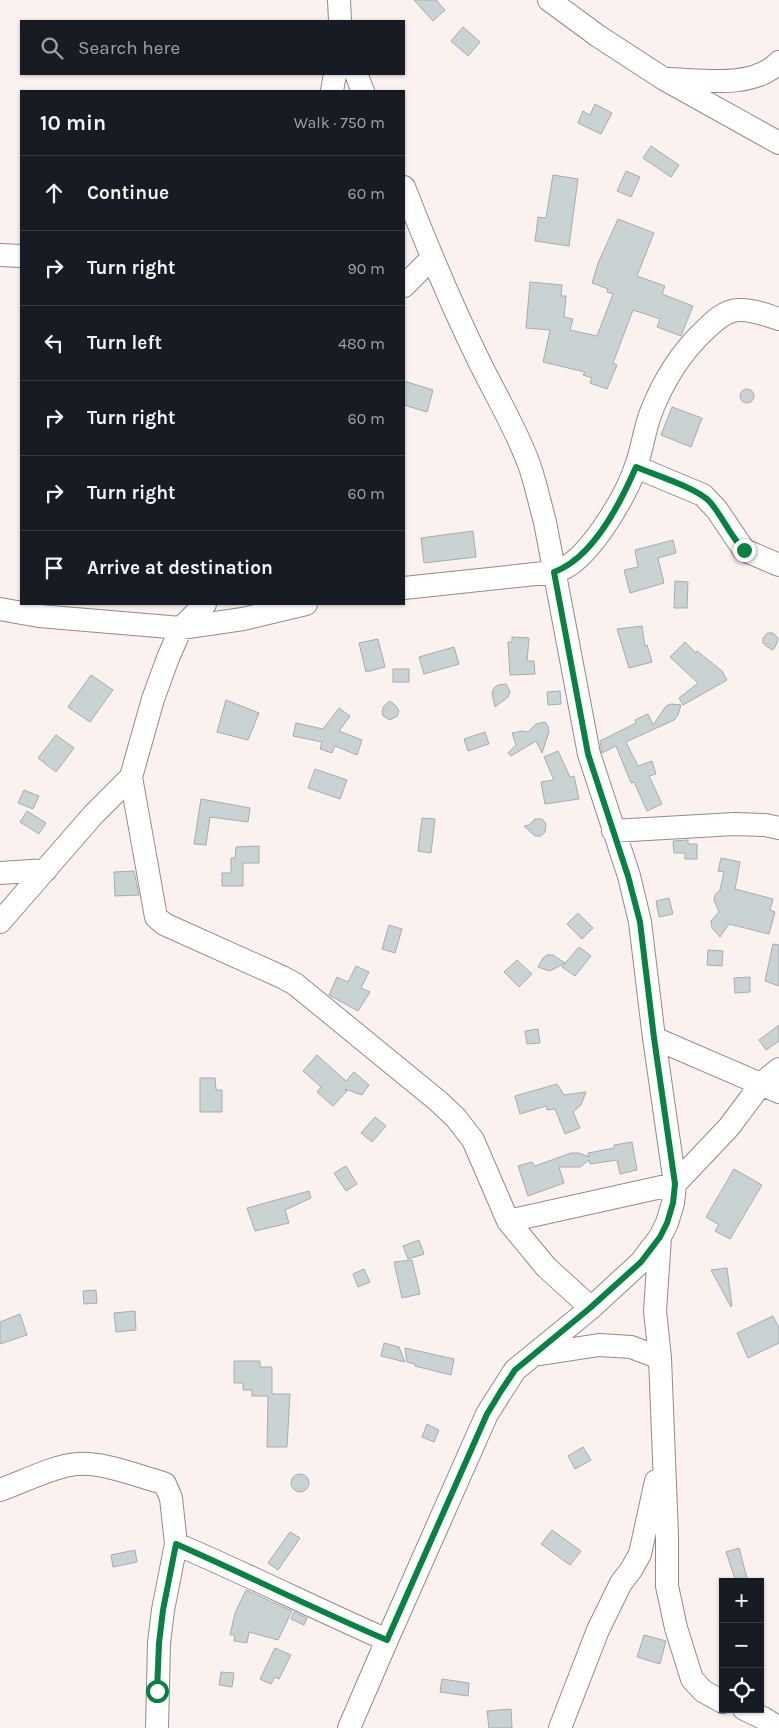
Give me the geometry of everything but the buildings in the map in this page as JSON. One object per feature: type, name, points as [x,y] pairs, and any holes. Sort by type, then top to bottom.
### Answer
[{"type":"street","points":[[339,0],[340,20]]},
{"type":"street","points":[[549,0],[598,36],[664,79],[779,143]]},
{"type":"street","points":[[664,79],[732,81],[756,77],[779,62]]},
{"type":"street","points":[[332,90],[335,75]]},
{"type":"street","points":[[356,75],[364,90]]},
{"type":"street","points":[[349,1728],[487,1414],[515,1370],[590,1308],[641,1262],[660,1237],[667,1223],[673,1203],[675,1184],[640,922],[628,876],[588,754],[545,522],[530,466],[515,432],[478,360],[432,258],[405,190]]},
{"type":"street","points":[[0,255],[20,256]]},
{"type":"street","points":[[405,285],[432,258]]},
{"type":"street","points":[[405,588],[554,572],[566,567],[586,550],[611,516],[626,490],[636,467],[650,416],[668,376],[687,349],[700,334],[726,313],[737,310],[750,311],[779,319]]},
{"type":"street","points":[[636,467],[703,495],[717,510],[738,545],[744,550],[779,565]]},
{"type":"street","points":[[204,605],[181,628],[153,699],[131,777],[156,917],[164,924],[295,984],[438,1101],[456,1118],[472,1140],[508,1221],[546,1267],[590,1308]]},
{"type":"street","points":[[0,610],[39,616],[181,628],[243,619],[302,605]]},
{"type":"street","points":[[0,922],[94,815],[131,777]]},
{"type":"street","points":[[613,831],[734,824],[765,825],[779,828]]},
{"type":"street","points":[[0,872],[46,870]]},
{"type":"street","points":[[654,1038],[770,1088]]},
{"type":"street","points":[[508,1221],[675,1184],[729,1127],[770,1088],[779,1069]]},
{"type":"street","points":[[660,1237],[655,1311],[660,1358],[667,1535],[667,1586],[676,1628],[692,1679],[703,1691],[719,1700]]},
{"type":"street","points":[[533,1355],[600,1345],[631,1347],[660,1358]]},
{"type":"street","points":[[560,1728],[598,1630],[621,1583],[640,1554],[663,1448]]},
{"type":"street","points":[[0,1490],[56,1469],[76,1464],[99,1466],[165,1484],[171,1498],[176,1544],[163,1610],[159,1643],[157,1728]]},
{"type":"street","points":[[176,1544],[387,1640]]},
{"type":"street","points":[[752,1713],[779,1728]]},
{"type":"route","points":[[157,1691],[159,1643],[163,1610],[176,1544],[387,1640],[487,1414],[515,1370],[590,1308],[641,1262],[660,1237],[667,1223],[673,1203],[675,1184],[640,922],[628,876],[588,754],[580,702],[554,572],[566,567],[586,550],[611,516],[626,490],[636,467],[703,495],[717,510],[738,545],[744,550]]}]
